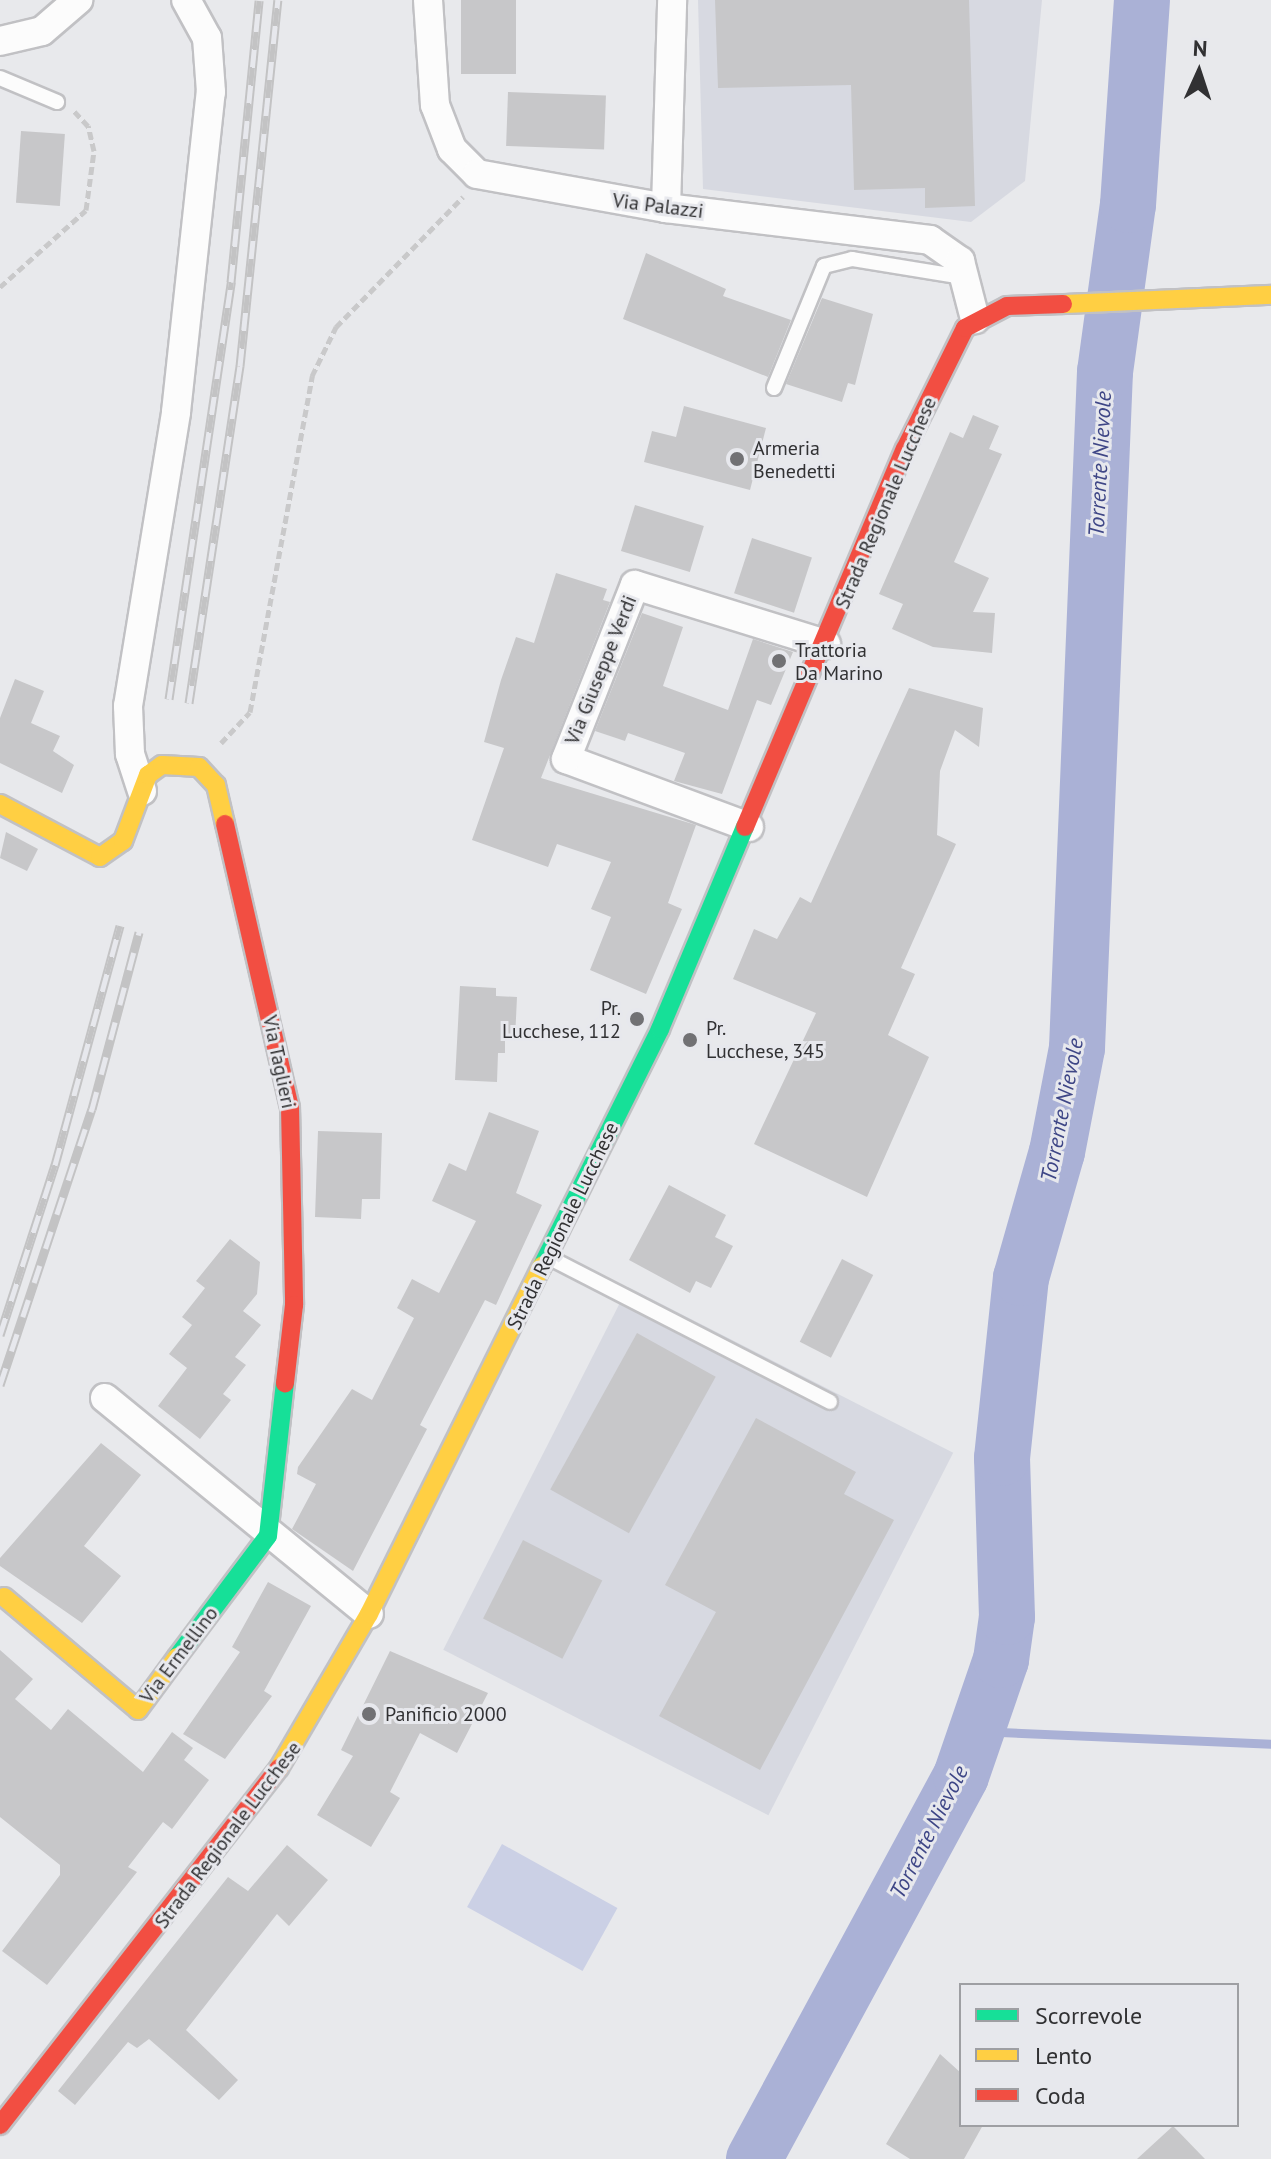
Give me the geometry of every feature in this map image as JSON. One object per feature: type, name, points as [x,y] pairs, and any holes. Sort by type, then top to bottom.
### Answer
[{"type":"main road","points":[[975,319],[1007,306],[1040,303],[1271,295]]},
{"type":"main road","name":"Strada Regionale Lucchese","points":[[0,2125],[263,1795],[369,1614],[660,1029],[749,827],[905,449],[975,319]]},
{"type":"main road","points":[[0,804],[100,857],[123,841],[148,775],[162,765],[199,767]]},
{"type":"main road","name":"Via Taglieri","points":[[199,767],[222,800],[290,1107],[294,1305],[268,1536]]},
{"type":"main road","name":"Via Ermellino","points":[[4,1597],[138,1710],[268,1536]]},
{"type":"street","points":[[0,41],[42,31],[78,0]]},
{"type":"street","points":[[142,791],[128,745],[128,706],[176,412],[211,92],[207,38],[186,0]]},
{"type":"street","name":"Via Palazzi","points":[[428,0],[439,119],[459,161],[494,181],[666,208],[916,236],[953,254],[968,278]]},
{"type":"street","points":[[666,208],[672,0]]},
{"type":"street","points":[[968,278],[975,319]]},
{"type":"street","name":"Via Giuseppe Verdi","points":[[749,827],[566,759],[635,585],[826,644]]},
{"type":"street","points":[[105,1398],[268,1536],[369,1614]]},
{"type":"lane","points":[[0,78],[57,102]]},
{"type":"lane","points":[[774,388],[824,266],[852,259],[968,278]]},
{"type":"lane","points":[[548,1256],[830,1402]]},
{"type":"path","points":[[0,287],[16,268],[76,221],[90,199],[94,151],[88,126],[57,102]]},
{"type":"path","points":[[199,767],[250,712],[292,461],[312,376],[336,327],[466,193],[494,181]]},
{"type":"shaded area","points":[[698,0],[1042,0],[1025,181],[971,222],[703,189]]},
{"type":"shaded area","points":[[628,1287],[953,1453],[768,1815],[443,1650]]},
{"type":"shaded area","points":[[502,1844],[617,1908],[583,1971],[467,1907]]},
{"type":"building","points":[[461,0],[516,0],[516,74],[461,74]]},
{"type":"building","points":[[715,0],[969,0],[975,206],[925,208],[925,188],[854,190],[851,85],[718,88]]},
{"type":"building","points":[[508,92],[606,95],[604,149],[506,146]]},
{"type":"building","points":[[21,131],[65,134],[60,206],[16,203]]},
{"type":"building","points":[[646,253],[726,289],[723,296],[791,320],[768,377],[623,319]]},
{"type":"building","points":[[822,298],[873,314],[855,385],[848,383],[842,402],[786,384]]},
{"type":"building","points":[[684,406],[766,428],[750,490],[644,462],[652,431],[676,437]]},
{"type":"building","points":[[973,415],[999,426],[989,449],[1002,454],[954,562],[989,578],[973,612],[995,613],[992,653],[933,647],[892,629],[903,604],[879,594],[950,432],[963,438]]},
{"type":"building","points":[[635,505],[704,526],[690,572],[621,551]]},
{"type":"building","points":[[752,538],[812,557],[794,613],[734,593]]},
{"type":"building","points":[[556,573],[607,589],[603,600],[610,602],[541,778],[696,825],[668,903],[682,909],[646,994],[590,970],[611,917],[591,909],[611,862],[557,844],[548,867],[472,840],[504,748],[484,742],[501,680],[516,637],[534,643]]},
{"type":"building","points":[[642,613],[683,627],[663,686],[728,710],[753,639],[793,652],[771,705],[757,700],[722,794],[674,781],[685,753],[628,733],[625,741],[595,731]]},
{"type":"building","points":[[15,679],[44,691],[31,723],[60,736],[53,751],[74,765],[62,793],[0,763],[0,718]]},
{"type":"building","points":[[909,688],[983,708],[979,747],[955,730],[940,771],[937,835],[956,844],[901,968],[915,974],[888,1035],[929,1057],[867,1197],[754,1144],[816,1013],[733,979],[754,929],[777,939],[800,897],[811,903]]},
{"type":"building","points":[[6,832],[38,849],[27,871],[0,858]]},
{"type":"building","points":[[460,986],[496,988],[496,996],[517,997],[515,1039],[505,1038],[505,1053],[498,1053],[497,1082],[455,1080]]},
{"type":"building","points":[[489,1112],[539,1131],[516,1193],[542,1205],[496,1305],[485,1300],[420,1425],[427,1429],[353,1571],[292,1529],[316,1484],[297,1474],[298,1467],[352,1389],[372,1400],[414,1318],[397,1308],[412,1279],[439,1293],[476,1221],[432,1201],[449,1163],[466,1171]]},
{"type":"building","points":[[318,1131],[382,1133],[380,1199],[362,1199],[361,1219],[315,1217]]},
{"type":"building","points":[[669,1185],[726,1215],[715,1237],[733,1246],[711,1288],[696,1281],[690,1293],[629,1260]]},
{"type":"building","points":[[230,1239],[260,1262],[257,1294],[243,1311],[261,1325],[235,1357],[246,1365],[223,1394],[231,1400],[200,1439],[158,1406],[187,1368],[169,1354],[192,1325],[182,1317],[205,1288],[196,1281]]},
{"type":"building","points":[[842,1259],[873,1275],[831,1358],[800,1342]]},
{"type":"building","points":[[637,1333],[716,1377],[629,1533],[550,1490]]},
{"type":"building","points":[[756,1418],[856,1472],[844,1494],[894,1520],[760,1770],[659,1716],[716,1612],[665,1585]]},
{"type":"building","points":[[101,1443],[141,1475],[84,1546],[121,1576],[82,1623],[0,1566],[0,1558]]},
{"type":"building","points":[[523,1540],[602,1580],[562,1659],[483,1618]]},
{"type":"building","points":[[268,1582],[311,1606],[264,1691],[272,1696],[225,1759],[183,1734],[240,1652],[232,1647]]},
{"type":"building","points":[[0,1650],[33,1679],[15,1699],[51,1730],[68,1709],[143,1772],[172,1732],[193,1748],[184,1760],[209,1780],[172,1829],[163,1822],[128,1867],[137,1872],[47,1985],[2,1951],[60,1875],[60,1865],[0,1817]]},
{"type":"building","points":[[390,1651],[488,1693],[457,1753],[420,1733],[390,1792],[400,1798],[371,1847],[317,1815],[353,1756],[341,1750]]},
{"type":"building","points":[[287,1845],[328,1880],[289,1926],[277,1914],[186,2030],[238,2080],[219,2100],[149,2039],[137,2048],[128,2042],[75,2105],[58,2091],[228,1877],[248,1891]]},
{"type":"building","points":[[940,2054],[959,2071],[959,2127],[982,2127],[964,2159],[910,2159],[886,2144]]},
{"type":"building","points":[[1174,2127],[1205,2159],[1137,2159]]},
{"type":"waterway","name":"Torrente Nievole","points":[[754,2159],[961,1776],[1001,1660],[1007,1617],[1002,1458],[1021,1278],[1057,1152],[1077,1048],[1105,372],[1128,205],[1142,0]]},
{"type":"waterway","points":[[977,1731],[1271,1744]]},
{"type":"railway","points":[[169,699],[231,282],[259,0]]},
{"type":"railway","points":[[189,703],[240,366],[278,0]]},
{"type":"railway","points":[[0,1335],[55,1165],[120,926]]},
{"type":"railway","points":[[0,1385],[92,1109],[139,932]]},
{"type":"traffic: fast","points":[[542,1266],[660,1029],[745,827]]},
{"type":"traffic: fast","points":[[177,1657],[268,1536],[285,1383]]},
{"type":"traffic: slow","points":[[1063,304],[1271,295]]},
{"type":"traffic: slow","points":[[0,804],[100,857],[123,841],[148,775],[162,765],[199,767],[216,785],[225,824]]},
{"type":"traffic: slow","points":[[279,1768],[369,1614],[542,1266]]},
{"type":"traffic: slow","points":[[4,1597],[138,1710],[177,1657]]},
{"type":"traffic: jam","points":[[745,827],[905,449],[965,328],[1007,306],[1063,304]]},
{"type":"traffic: jam","points":[[225,824],[290,1107],[294,1305],[285,1383]]},
{"type":"traffic: jam","points":[[0,2125],[279,1768]]},
{"type":"place","name":"Armeria Benedetti","points":[[737,459]]},
{"type":"place","name":"Trattoria Da Marino","points":[[779,661]]},
{"type":"place","name":"Pr. Lucchese, 112","points":[[637,1019]]},
{"type":"place","name":"Pr. Lucchese, 345","points":[[690,1040]]},
{"type":"place","name":"Panificio 2000","points":[[369,1714]]}]
